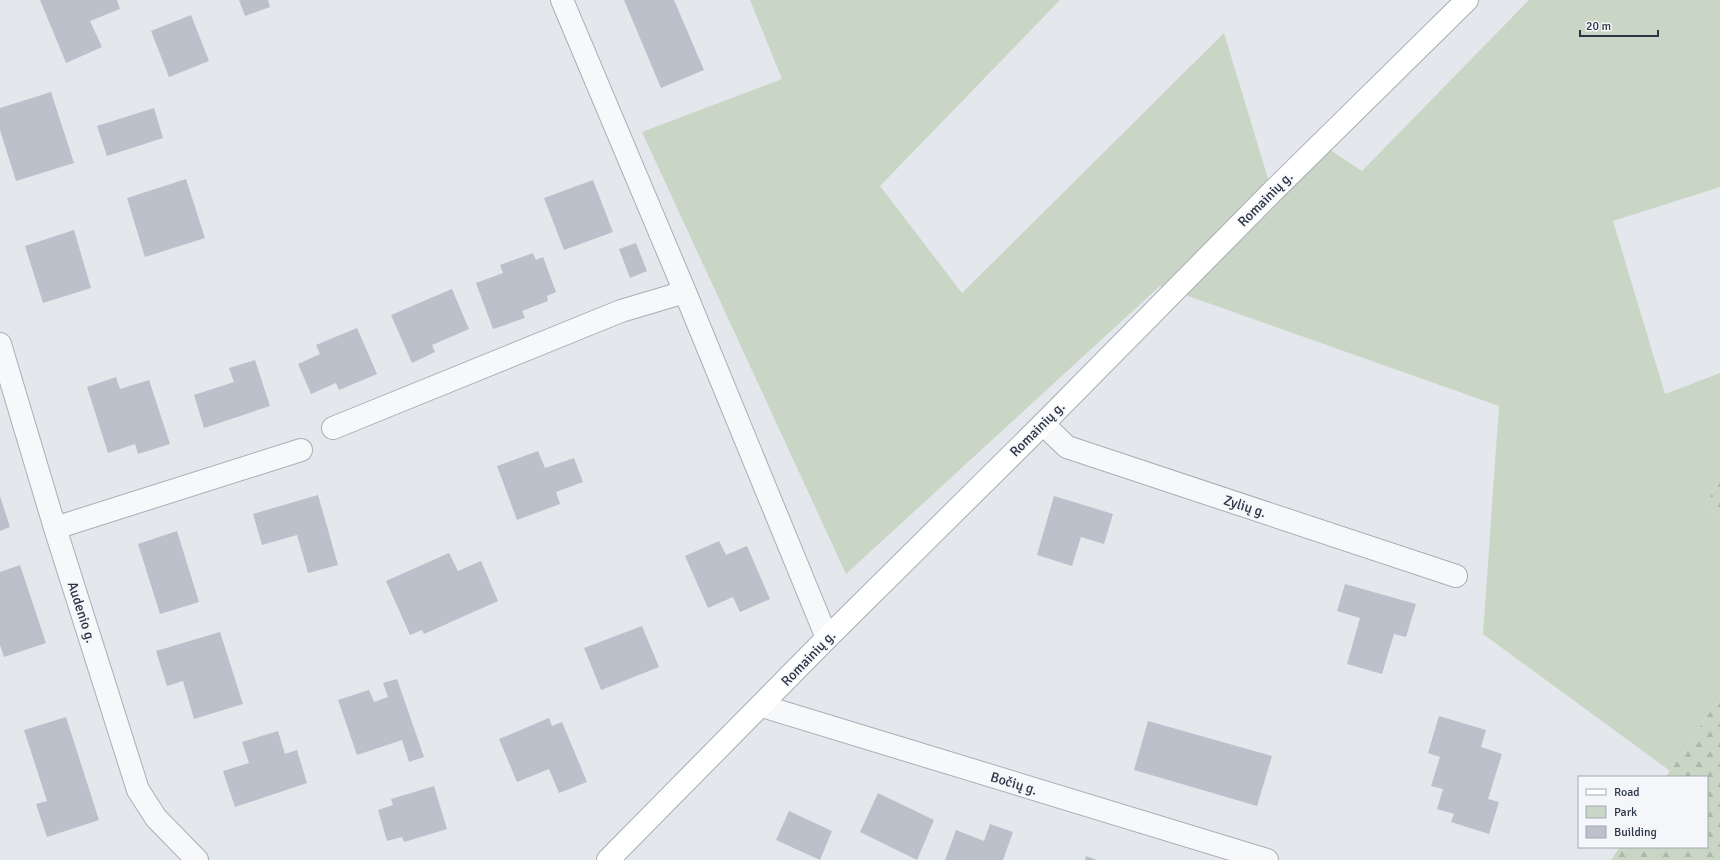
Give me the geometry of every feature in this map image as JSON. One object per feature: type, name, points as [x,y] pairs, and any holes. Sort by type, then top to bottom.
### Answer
[{"type":"main road","name":"Romainių g.","points":[[608,860],[762,706],[827,638],[1043,424],[1283,181],[1467,0]]},
{"type":"street","points":[[562,0],[685,292],[827,638]]},
{"type":"street","points":[[333,428],[621,311],[685,292]]},
{"type":"street","name":"Audenio g.","points":[[0,344],[55,528],[138,790],[156,818],[197,860]]},
{"type":"street","name":"Zylių g.","points":[[1043,424],[1067,448],[1456,576]]},
{"type":"street","points":[[55,528],[301,450]]},
{"type":"street","name":"Bočių g.","points":[[762,706],[1267,860]]},
{"type":"green space","points":[[750,0],[1060,0],[880,186],[962,293],[1224,33],[1272,192],[1321,144],[1362,171],[1529,0],[1720,0],[1720,187],[1613,221],[1665,394],[1720,373],[1720,478],[1706,505],[1720,520],[1720,697],[1670,771],[1483,634],[1499,406],[1160,286],[846,574],[642,132],[782,79]]},
{"type":"green space","points":[[1720,478],[1720,520],[1706,505]]},
{"type":"green space","points":[[1720,697],[1720,860],[1611,860],[1619,848],[1708,848],[1708,776],[1667,776]]},
{"type":"building","points":[[40,0],[117,0],[120,9],[90,21],[102,47],[66,63]]},
{"type":"building","points":[[239,0],[268,0],[270,7],[245,16]]},
{"type":"building","points":[[624,0],[674,0],[704,70],[661,88]]},
{"type":"building","points":[[191,15],[209,61],[169,77],[151,31]]},
{"type":"building","points":[[51,92],[74,163],[16,181],[0,130],[0,108]]},
{"type":"building","points":[[154,108],[163,138],[107,156],[97,126]]},
{"type":"building","points":[[186,179],[205,238],[145,257],[127,198]]},
{"type":"building","points":[[593,180],[613,232],[564,250],[544,198]]},
{"type":"building","points":[[74,230],[91,288],[43,303],[25,246]]},
{"type":"building","points":[[636,243],[647,271],[630,278],[619,249]]},
{"type":"building","points":[[533,253],[536,260],[543,257],[556,292],[547,296],[548,301],[522,311],[525,318],[493,329],[476,283],[503,273],[500,265]]},
{"type":"building","points":[[452,289],[469,329],[432,345],[435,352],[412,363],[391,315]]},
{"type":"building","points":[[357,328],[377,374],[339,390],[336,383],[311,394],[298,364],[320,354],[316,345]]},
{"type":"building","points":[[255,360],[270,406],[204,428],[194,395],[234,382],[229,368]]},
{"type":"building","points":[[116,377],[120,389],[149,380],[170,444],[138,454],[135,444],[108,453],[87,387]]},
{"type":"building","points":[[538,451],[545,468],[574,458],[583,482],[556,492],[560,504],[517,520],[497,466]]},
{"type":"building","points":[[318,495],[338,565],[308,573],[297,535],[262,545],[253,514]]},
{"type":"building","points":[[0,496],[10,527],[0,531]]},
{"type":"building","points":[[1054,496],[1113,514],[1104,544],[1081,537],[1072,566],[1037,555]]},
{"type":"building","points":[[177,531],[199,602],[160,614],[138,544]]},
{"type":"building","points":[[719,541],[726,555],[747,546],[770,599],[740,612],[733,597],[708,608],[685,556]]},
{"type":"building","points":[[449,553],[458,571],[481,561],[498,601],[424,634],[422,630],[410,635],[386,581]]},
{"type":"building","points":[[20,565],[46,643],[4,657],[0,645],[0,572]]},
{"type":"building","points":[[1345,584],[1416,604],[1406,637],[1394,634],[1382,674],[1347,664],[1360,618],[1337,611]]},
{"type":"building","points":[[642,626],[659,667],[601,690],[584,648]]},
{"type":"building","points":[[220,632],[243,704],[194,719],[183,681],[167,686],[156,651]]},
{"type":"building","points":[[397,679],[424,757],[409,762],[402,740],[357,755],[338,700],[369,690],[374,702],[388,697],[383,683]]},
{"type":"building","points":[[1439,716],[1486,730],[1481,747],[1502,754],[1488,799],[1499,802],[1489,834],[1451,822],[1454,814],[1437,809],[1443,789],[1431,786],[1440,757],[1428,753]]},
{"type":"building","points":[[66,717],[99,820],[47,837],[36,804],[47,801],[24,730]]},
{"type":"building","points":[[549,718],[552,726],[562,722],[587,782],[559,793],[549,769],[517,782],[499,739]]},
{"type":"building","points":[[1148,721],[1272,756],[1257,806],[1134,770]]},
{"type":"building","points":[[278,731],[285,754],[297,750],[307,783],[235,807],[223,771],[249,763],[242,742]]},
{"type":"building","points":[[434,786],[447,829],[404,842],[402,837],[387,841],[378,810],[393,805],[391,799]]},
{"type":"building","points":[[878,793],[934,820],[917,860],[860,832]]},
{"type":"building","points":[[789,811],[832,831],[820,860],[776,840]]},
{"type":"building","points":[[990,824],[1013,832],[1003,860],[945,860],[956,830],[984,841]]},
{"type":"building","points":[[1086,856],[1097,860],[1085,860]]}]
